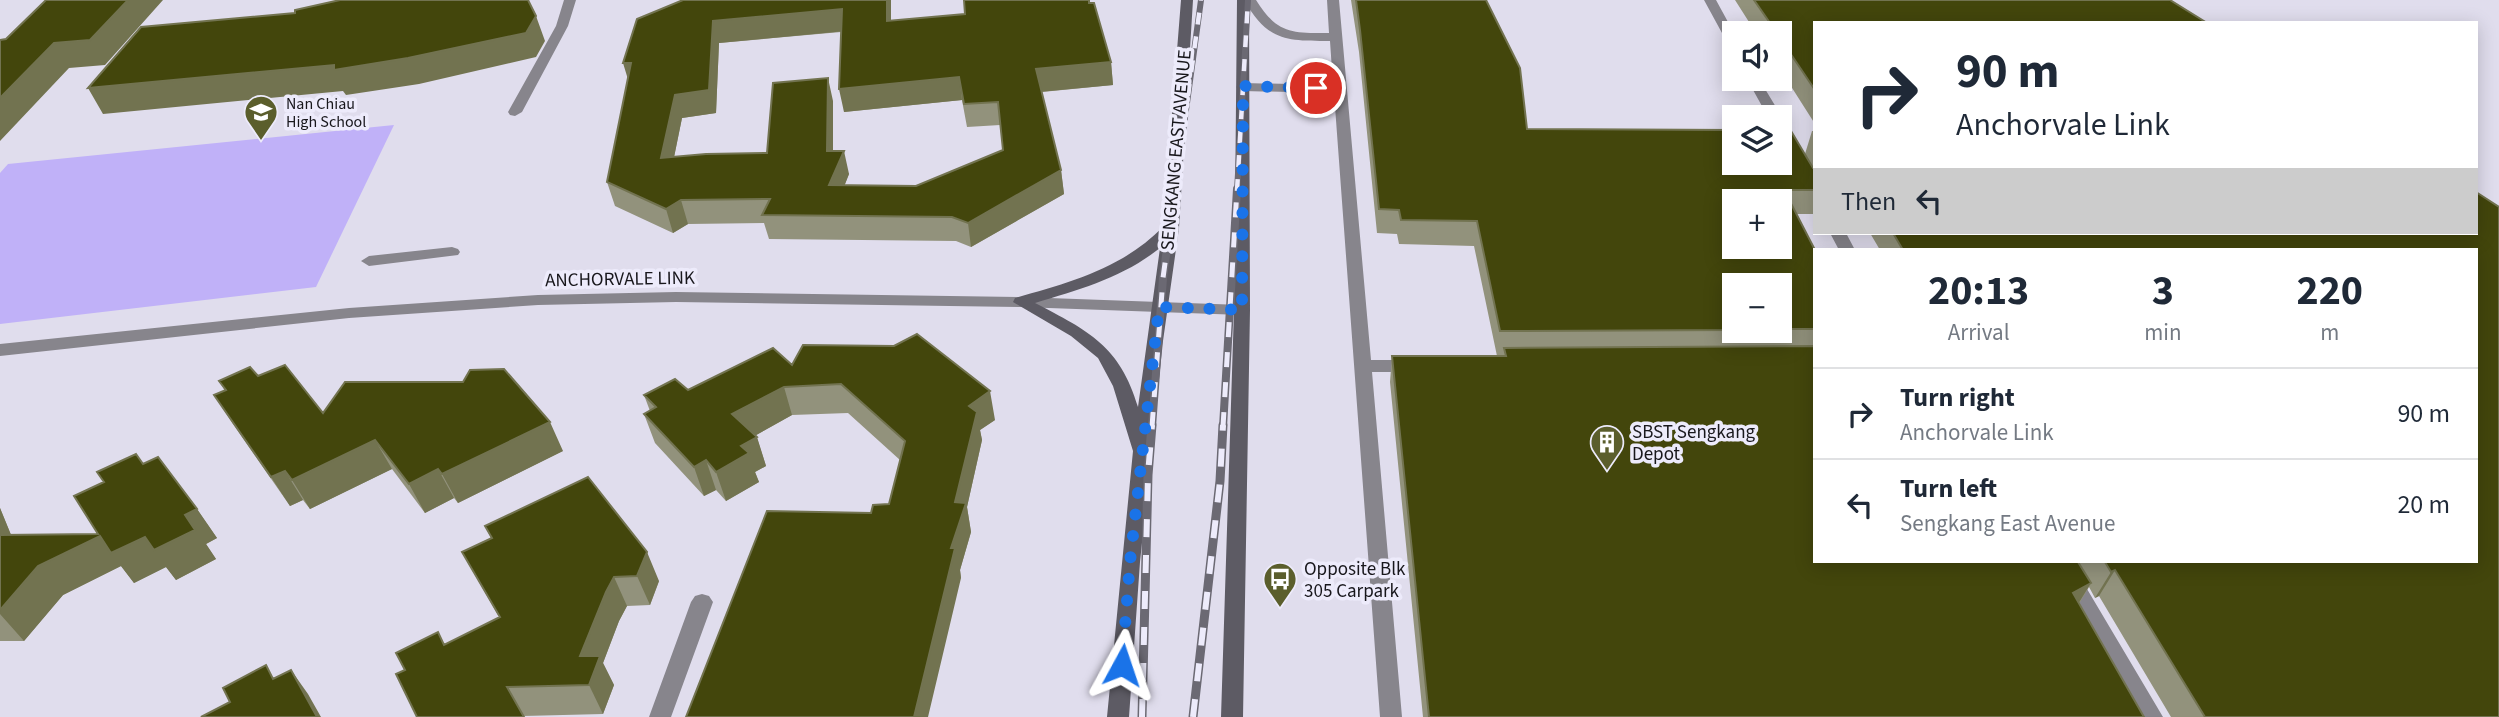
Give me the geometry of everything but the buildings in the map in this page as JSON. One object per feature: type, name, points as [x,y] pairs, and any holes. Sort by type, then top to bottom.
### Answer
[{"type":"main road","name":"SENGKANG EAST AVENUE","points":[[1118,717],[1130,562],[1159,307],[1171,228],[1187,0]]},
{"type":"main road","points":[[1232,717],[1242,310],[1243,0]]},
{"type":"main road","points":[[1021,302],[1100,278],[1131,265],[1153,248],[1171,228]]},
{"type":"main road","points":[[1021,302],[1079,335],[1104,354],[1121,382],[1142,456]]},
{"type":"street","points":[[515,112],[562,26],[570,0]]},
{"type":"street","points":[[1250,0],[1266,25],[1279,34],[1335,37]]},
{"type":"street","points":[[1333,0],[1391,717]]},
{"type":"street","points":[[1710,0],[1722,22]]},
{"type":"street","points":[[1243,86],[1339,89]]},
{"type":"street","points":[[1792,149],[1813,187]]},
{"type":"street","points":[[369,261],[452,252]]},
{"type":"street","name":"ANCHORVALE LINK","points":[[0,350],[349,313],[538,300],[676,297],[1021,302],[1242,310]]},
{"type":"street","points":[[1361,366],[1430,366]]},
{"type":"street","points":[[2062,563],[2152,717]]},
{"type":"street","points":[[660,717],[702,601]]},
{"type":"shaded area","points":[[394,125],[316,287],[0,324],[0,173],[8,164]]},
{"type":"railway","points":[[1175,191],[1201,0]]},
{"type":"railway","points":[[1237,191],[1248,0]]},
{"type":"railway","points":[[1152,427],[1163,278],[1175,189]]},
{"type":"railway","points":[[1223,427],[1237,189]]},
{"type":"railway","points":[[1142,717],[1148,475],[1152,425]]},
{"type":"railway","points":[[1193,717],[1220,481],[1223,425]]},
{"type":"place","name":"Nan Chiau High School","points":[[261,142]]},
{"type":"place","name":"SBST Sengkang Depot","points":[[1607,472]]},
{"type":"place","name":"Opposite Blk 305 Carpark","points":[[1280,609]]},
{"type":"route","points":[[1122,665],[1130,562],[1159,307],[1242,310],[1243,86],[1316,88]]}]
